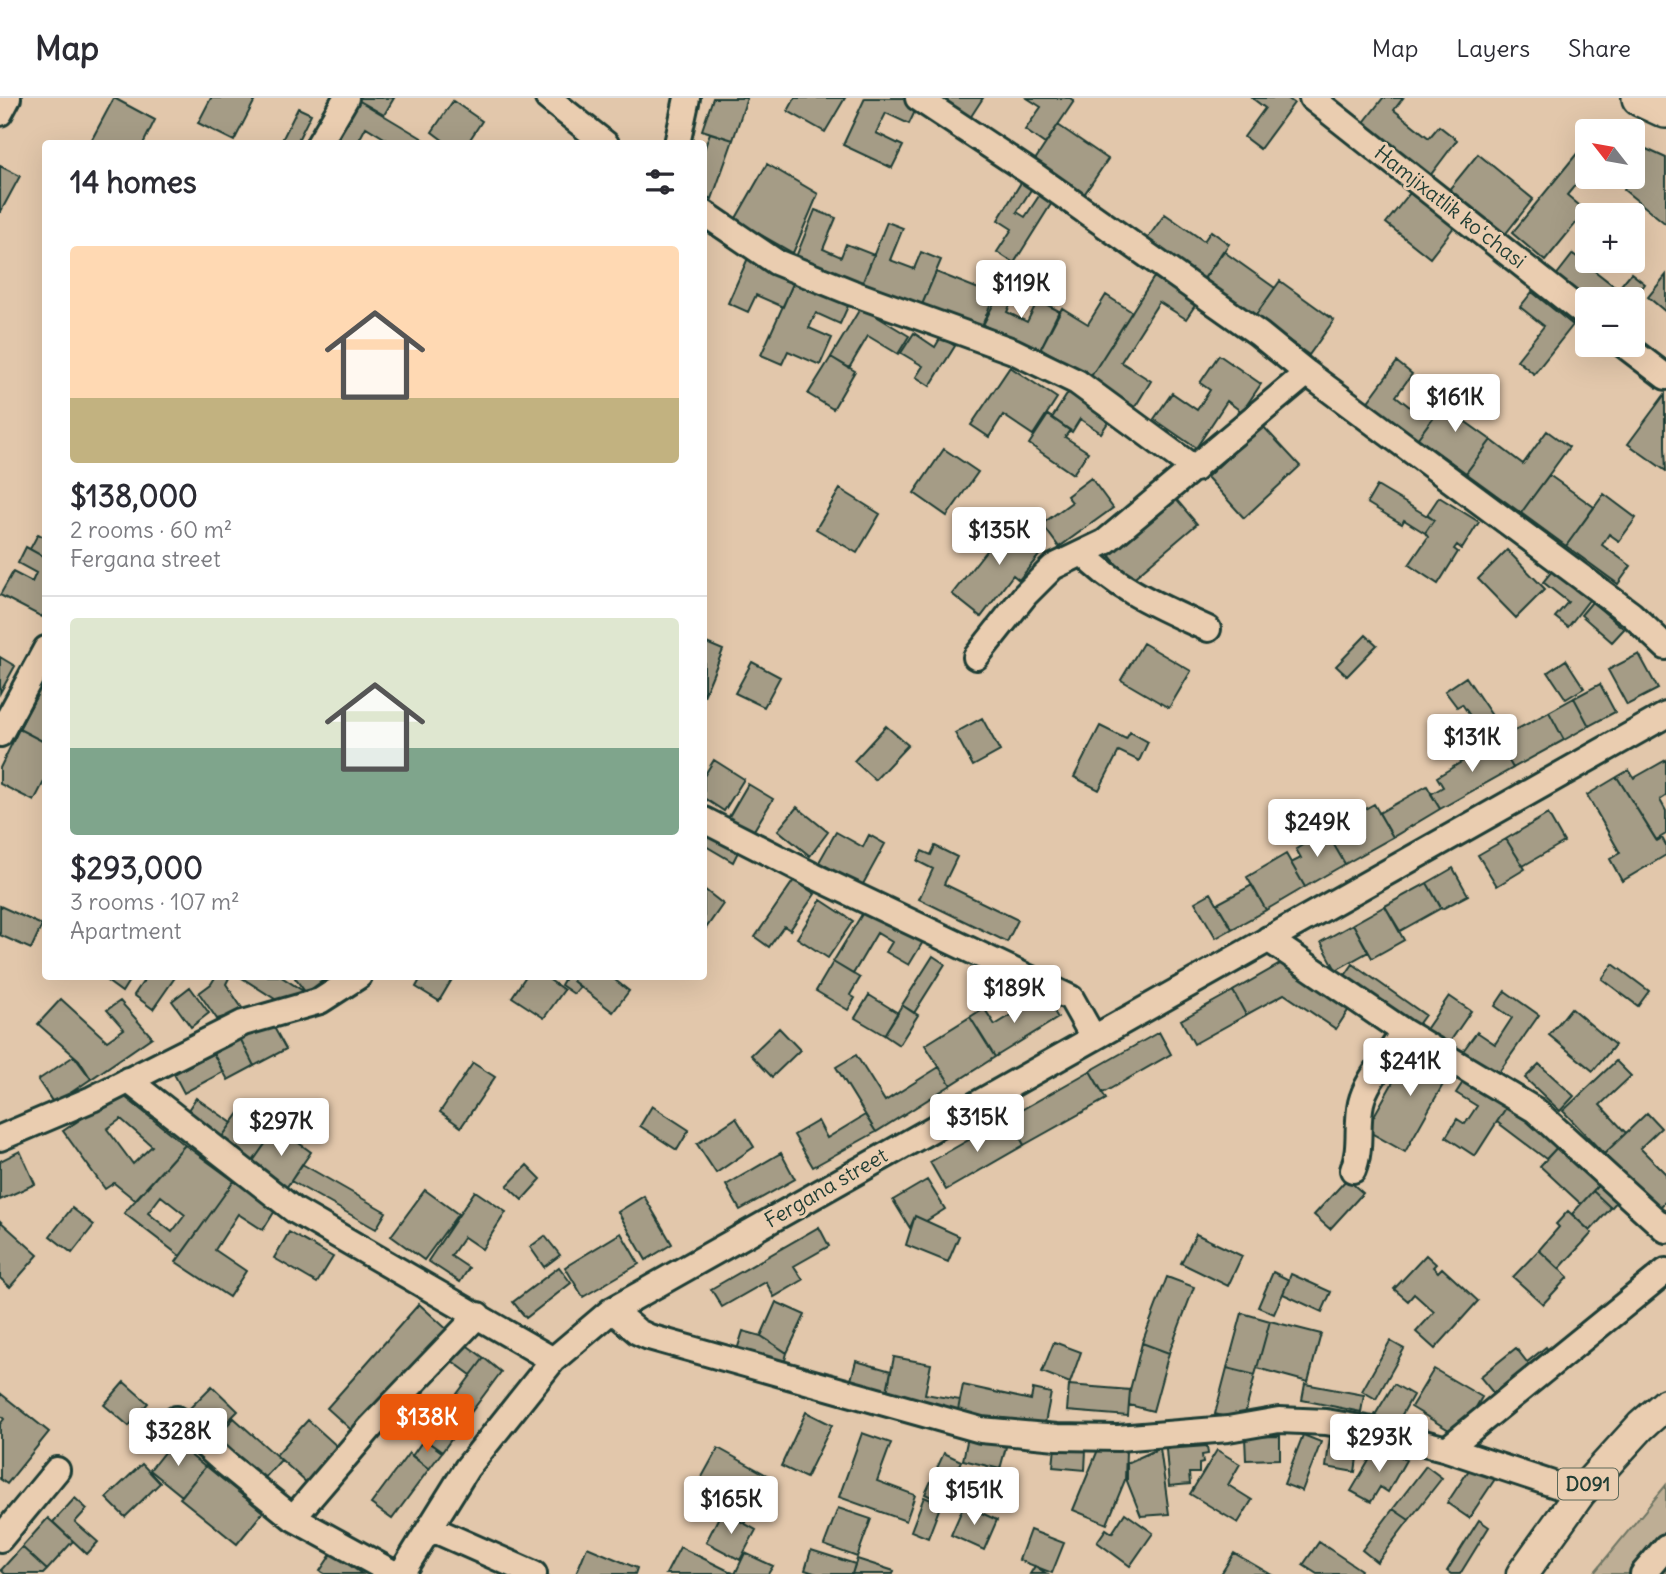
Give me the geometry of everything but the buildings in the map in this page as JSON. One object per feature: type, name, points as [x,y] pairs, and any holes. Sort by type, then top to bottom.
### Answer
[{"type":"highway","points":[[1640,98],[1666,110]]},
{"type":"main road","name":"D091","points":[[1522,1574],[1580,1493],[1641,1426],[1666,1404]]},
{"type":"street","points":[[0,113],[8,98]]},
{"type":"street","points":[[320,140],[346,98]]},
{"type":"street","points":[[548,98],[601,140]]},
{"type":"street","points":[[678,140],[687,98]]},
{"type":"street","points":[[918,98],[1037,177],[1259,334],[1307,373],[1631,614],[1666,647]]},
{"type":"street","name":"Hamjixatlik koʻchasi","points":[[1312,98],[1575,306]]},
{"type":"street","points":[[707,215],[776,262],[1013,351],[1077,382],[1195,469]]},
{"type":"street","points":[[1640,357],[1666,377]]},
{"type":"street","points":[[976,657],[1025,595],[1053,567],[1105,542],[1307,373]]},
{"type":"street","points":[[1083,553],[1105,574],[1141,597],[1208,629]]},
{"type":"street","points":[[0,734],[42,656]]},
{"type":"street","name":"Fergana street","points":[[401,1574],[467,1468],[553,1360],[612,1310],[1666,715]]},
{"type":"street","points":[[707,822],[814,876],[1070,998],[1093,1037]]},
{"type":"street","points":[[1268,939],[1403,1031],[1535,1110],[1666,1230]]},
{"type":"street","points":[[0,1138],[92,1099],[243,1023],[320,1001],[353,980]]},
{"type":"street","points":[[1353,1170],[1359,1157],[1358,1125],[1361,1102],[1369,1082],[1391,1054],[1403,1031]]},
{"type":"street","points":[[128,1080],[294,1210],[553,1360]]},
{"type":"street","points":[[1447,1449],[1666,1271]]},
{"type":"street","points":[[612,1310],[638,1332],[649,1337],[981,1430],[1057,1437],[1118,1438],[1228,1429],[1279,1420],[1326,1422],[1365,1428],[1447,1449],[1580,1493]]},
{"type":"street","points":[[293,1518],[370,1428],[478,1315]]},
{"type":"street","points":[[176,1419],[293,1518],[394,1574]]},
{"type":"street","points":[[0,1539],[57,1470]]},
{"type":"street","points":[[430,1528],[534,1574]]},
{"type":"street","points":[[1643,1574],[1666,1547]]},
{"type":"shaded area","points":[[1666,1485],[1666,1574],[1593,1574]]}]
